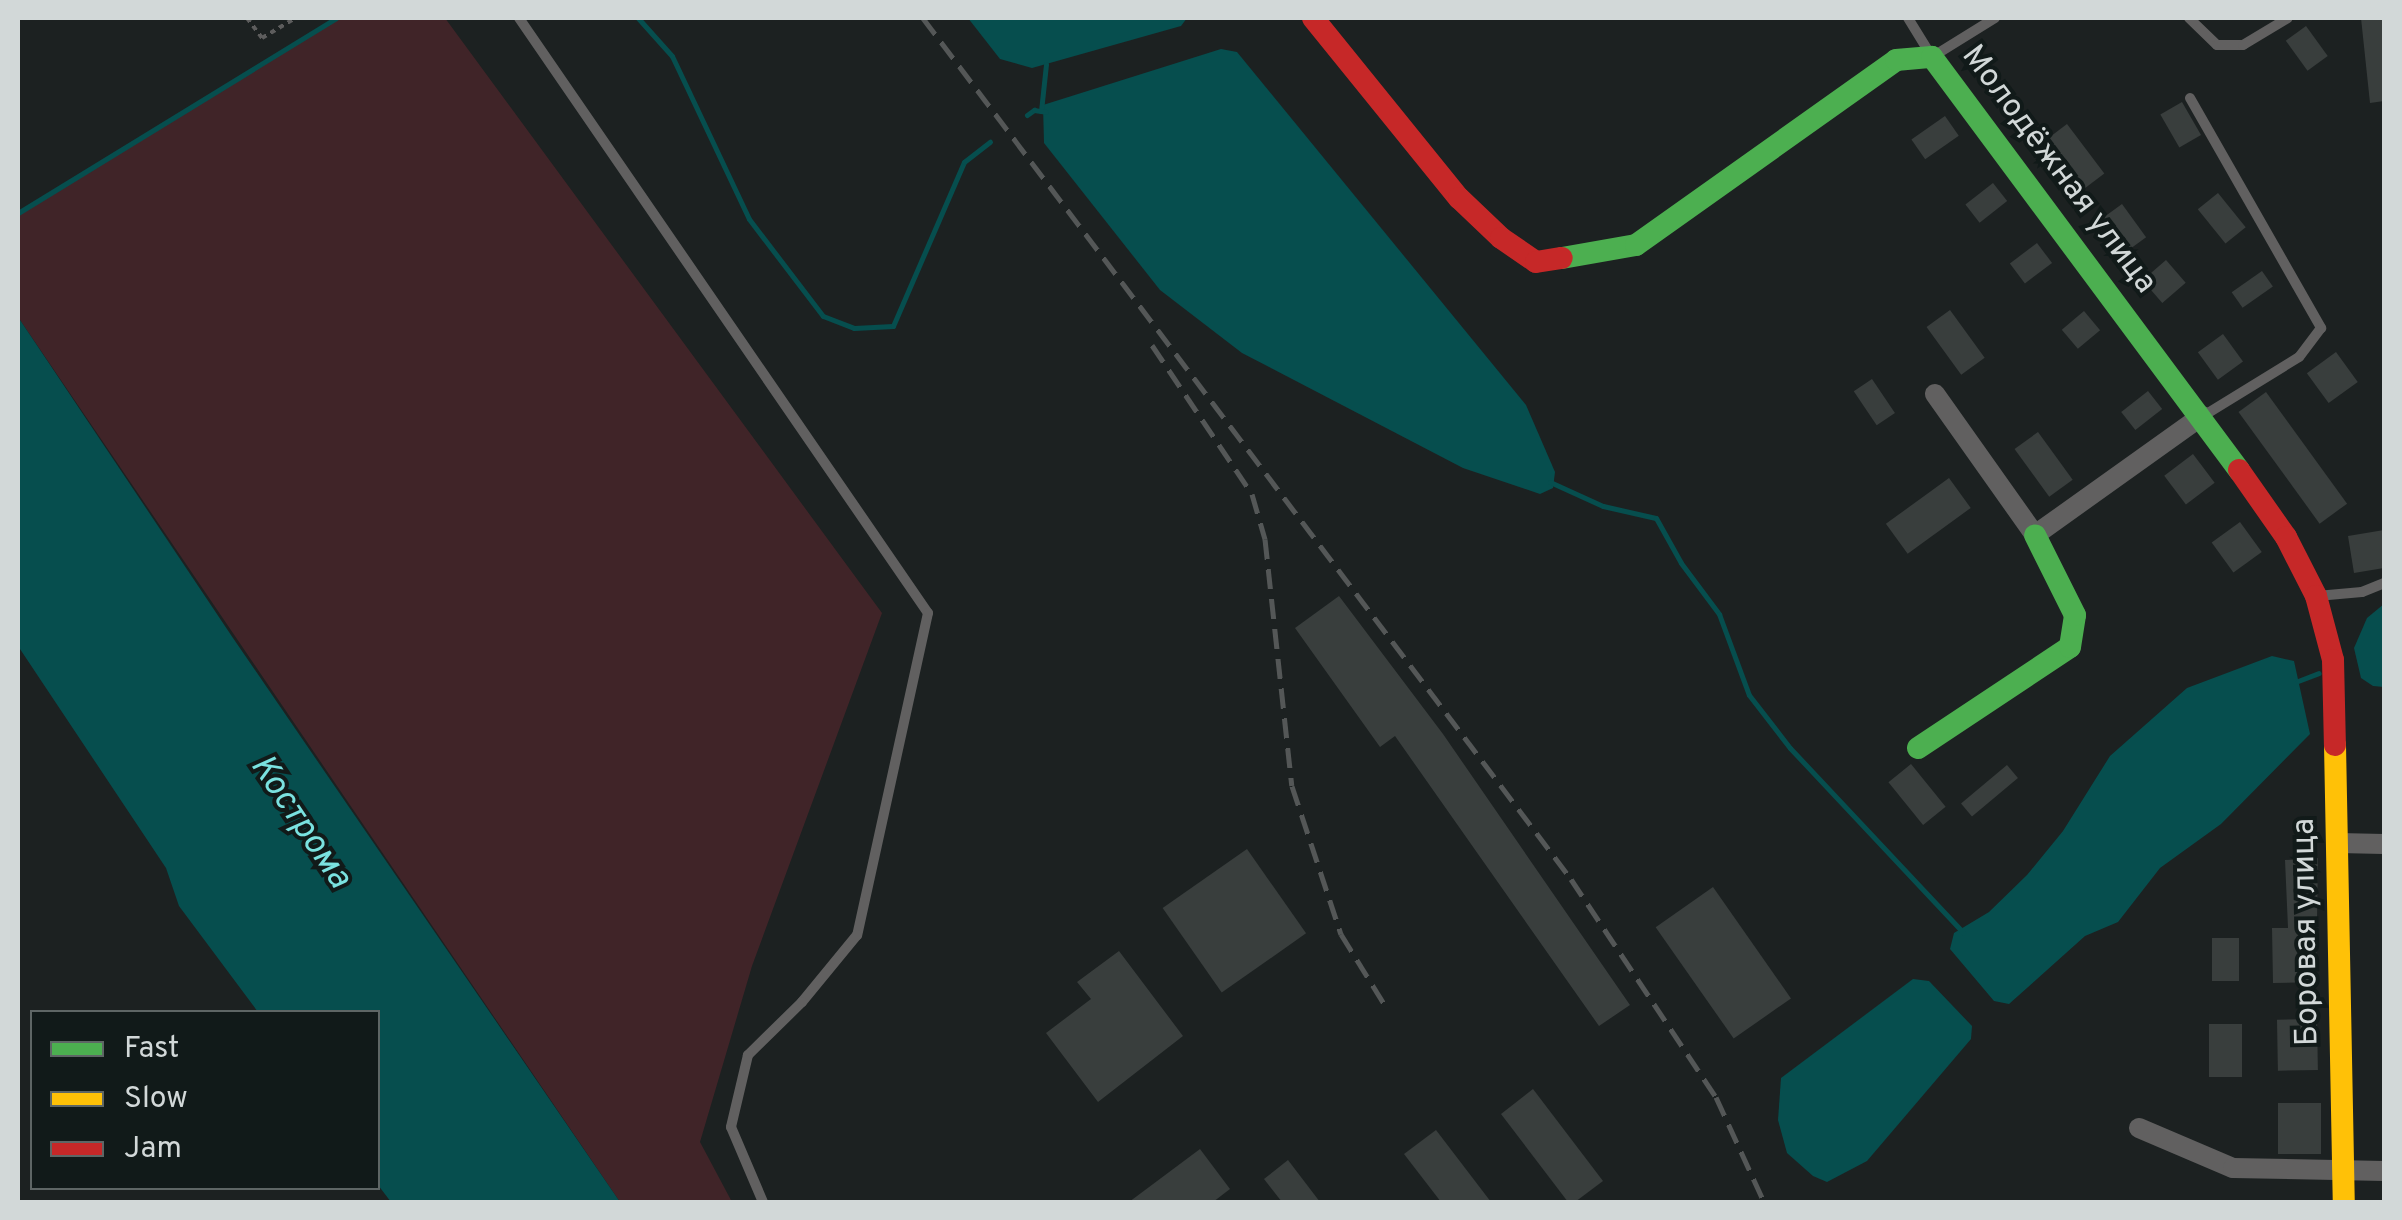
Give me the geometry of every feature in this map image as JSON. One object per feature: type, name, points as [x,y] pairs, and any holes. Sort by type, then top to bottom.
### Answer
[{"type":"street","name":"Молодёжная улица","points":[[1313,18],[1459,198],[1501,238],[1536,262],[1636,245],[1896,60],[1932,57],[2202,416],[2286,536],[2316,596],[2333,660]]},
{"type":"street","points":[[1918,748],[2070,647],[2075,615],[2034,535],[1935,394]]},
{"type":"street","points":[[2034,535],[2202,416]]},
{"type":"street","name":"Боровая улица","points":[[2333,660],[2344,1202]]},
{"type":"street","points":[[2338,843],[2384,844]]},
{"type":"street","points":[[2139,1128],[2233,1168],[2384,1171]]},
{"type":"lane","points":[[519,18],[928,613],[857,935],[802,1002],[748,1055],[732,1126],[763,1202]]},
{"type":"lane","points":[[1908,18],[1932,57],[1995,18]]},
{"type":"lane","points":[[2189,18],[2217,45],[2243,44],[2288,18]]},
{"type":"lane","points":[[2190,98],[2321,328],[2299,357],[2202,416]]},
{"type":"lane","points":[[2316,596],[2362,592],[2384,583]]},
{"type":"path","points":[[246,18],[262,38],[295,18]]},
{"type":"shaded area","points":[[336,18],[445,18],[882,613],[752,966],[700,1142],[732,1202],[620,1202],[18,317],[18,213]]},
{"type":"water","points":[[968,18],[1187,18],[1181,26],[1032,68],[1000,59]]},
{"type":"water","points":[[1221,49],[1237,52],[1526,405],[1555,472],[1553,488],[1540,494],[1463,468],[1242,353],[1160,290],[1044,143],[1043,105]]},
{"type":"water","name":"Кострома","points":[[18,317],[620,1202],[391,1202],[380,1188],[380,1010],[257,1010],[179,906],[166,868],[18,646]]},
{"type":"water","points":[[2384,604],[2384,687],[2373,686],[2361,678],[2354,648],[2367,618]]},
{"type":"water","points":[[2272,656],[2294,661],[2310,734],[2221,824],[2160,868],[2118,922],[2085,936],[2009,1004],[1994,1001],[1950,949],[1954,933],[1989,912],[2027,875],[2063,831],[2110,756],[2187,688]]},
{"type":"water","points":[[1913,979],[1929,981],[1972,1026],[1971,1039],[1867,1161],[1827,1182],[1813,1176],[1787,1153],[1778,1120],[1781,1078]]},
{"type":"building","points":[[2361,18],[2384,18],[2384,101],[2370,103]]},
{"type":"building","points":[[2306,26],[2328,56],[2308,71],[2286,41]]},
{"type":"building","points":[[2182,102],[2201,135],[2179,147],[2160,114]]},
{"type":"building","points":[[1945,116],[1959,136],[1925,159],[1911,140]]},
{"type":"building","points":[[2067,124],[2104,174],[2080,192],[2042,143]]},
{"type":"building","points":[[1993,183],[2007,201],[1980,223],[1965,205]]},
{"type":"building","points":[[2218,193],[2246,227],[2225,244],[2198,209]]},
{"type":"building","points":[[2122,204],[2146,237],[2123,254],[2099,220]]},
{"type":"building","points":[[2037,243],[2052,263],[2025,283],[2010,263]]},
{"type":"building","points":[[2166,260],[2186,283],[2162,303],[2143,280]]},
{"type":"building","points":[[2262,271],[2273,287],[2243,308],[2232,292]]},
{"type":"building","points":[[1950,310],[1985,358],[1961,375],[1927,327]]},
{"type":"building","points":[[2084,311],[2100,330],[2078,349],[2062,330]]},
{"type":"building","points":[[2223,334],[2243,362],[2218,380],[2198,352]]},
{"type":"building","points":[[2336,352],[2358,382],[2329,403],[2307,373]]},
{"type":"building","points":[[1872,379],[1895,413],[1877,425],[1854,391]]},
{"type":"building","points":[[2148,391],[2162,409],[2135,430],[2121,412]]},
{"type":"building","points":[[2266,392],[2347,504],[2320,524],[2238,412]]},
{"type":"building","points":[[2038,432],[2073,480],[2049,497],[2015,449]]},
{"type":"building","points":[[2193,454],[2215,483],[2186,504],[2164,476]]},
{"type":"building","points":[[1949,478],[1971,508],[1908,554],[1886,524]]},
{"type":"building","points":[[2240,522],[2262,552],[2233,573],[2212,543]]},
{"type":"building","points":[[2384,530],[2384,568],[2354,573],[2348,536]]},
{"type":"building","points":[[1339,596],[1443,734],[1630,1005],[1599,1026],[1395,736],[1380,747],[1295,628]]},
{"type":"building","points":[[1911,764],[1946,807],[1923,825],[1888,782]]},
{"type":"building","points":[[2007,765],[2018,778],[1972,817],[1961,804]]},
{"type":"building","points":[[1247,849],[1306,933],[1222,992],[1163,908]]},
{"type":"building","points":[[2318,858],[2316,982],[2273,983],[2272,928],[2288,928],[2285,860]]},
{"type":"building","points":[[1713,887],[1791,998],[1734,1039],[1656,927]]},
{"type":"building","points":[[2212,938],[2239,938],[2239,981],[2212,981]]},
{"type":"building","points":[[1119,951],[1183,1036],[1098,1102],[1046,1033],[1091,999],[1077,982]]},
{"type":"building","points":[[2317,1019],[2318,1070],[2278,1071],[2277,1020]]},
{"type":"building","points":[[2209,1024],[2242,1024],[2242,1077],[2209,1077]]},
{"type":"building","points":[[1533,1089],[1603,1181],[1575,1202],[1568,1202],[1501,1114]]},
{"type":"building","points":[[2278,1103],[2321,1103],[2321,1154],[2278,1154]]},
{"type":"building","points":[[1436,1130],[1491,1202],[1441,1202],[1404,1154]]},
{"type":"building","points":[[1200,1149],[1230,1189],[1213,1202],[1129,1202]]},
{"type":"building","points":[[1288,1160],[1320,1202],[1282,1202],[1264,1179]]},
{"type":"waterway","points":[[18,213],[336,18]]},
{"type":"waterway","points":[[638,18],[672,56],[749,219],[823,316],[854,328],[893,326],[964,162],[990,142]]},
{"type":"waterway","points":[[1041,111],[1046,64]]},
{"type":"waterway","points":[[1027,115],[1034,110],[1046,112]]},
{"type":"waterway","points":[[1550,482],[1603,506],[1656,518],[1681,563],[1719,614],[1749,695],[1790,748],[1963,932]]},
{"type":"waterway","points":[[2298,681],[2319,673]]},
{"type":"railway","points":[[923,18],[1571,879],[1716,1097],[1764,1202]]},
{"type":"railway","points":[[1152,345],[1252,494],[1265,539],[1292,786],[1341,934],[1388,1010]]},
{"type":"traffic: fast","points":[[1562,258],[1636,245],[1896,60],[1932,57],[2239,470]]},
{"type":"traffic: fast","points":[[1918,748],[2070,647],[2075,615],[2035,535]]},
{"type":"traffic: slow","points":[[2335,745],[2344,1202]]},
{"type":"traffic: jam","points":[[1313,18],[1459,198],[1501,238],[1536,262],[1562,258]]},
{"type":"traffic: jam","points":[[2239,470],[2286,537],[2316,596],[2333,660],[2335,745]]}]
